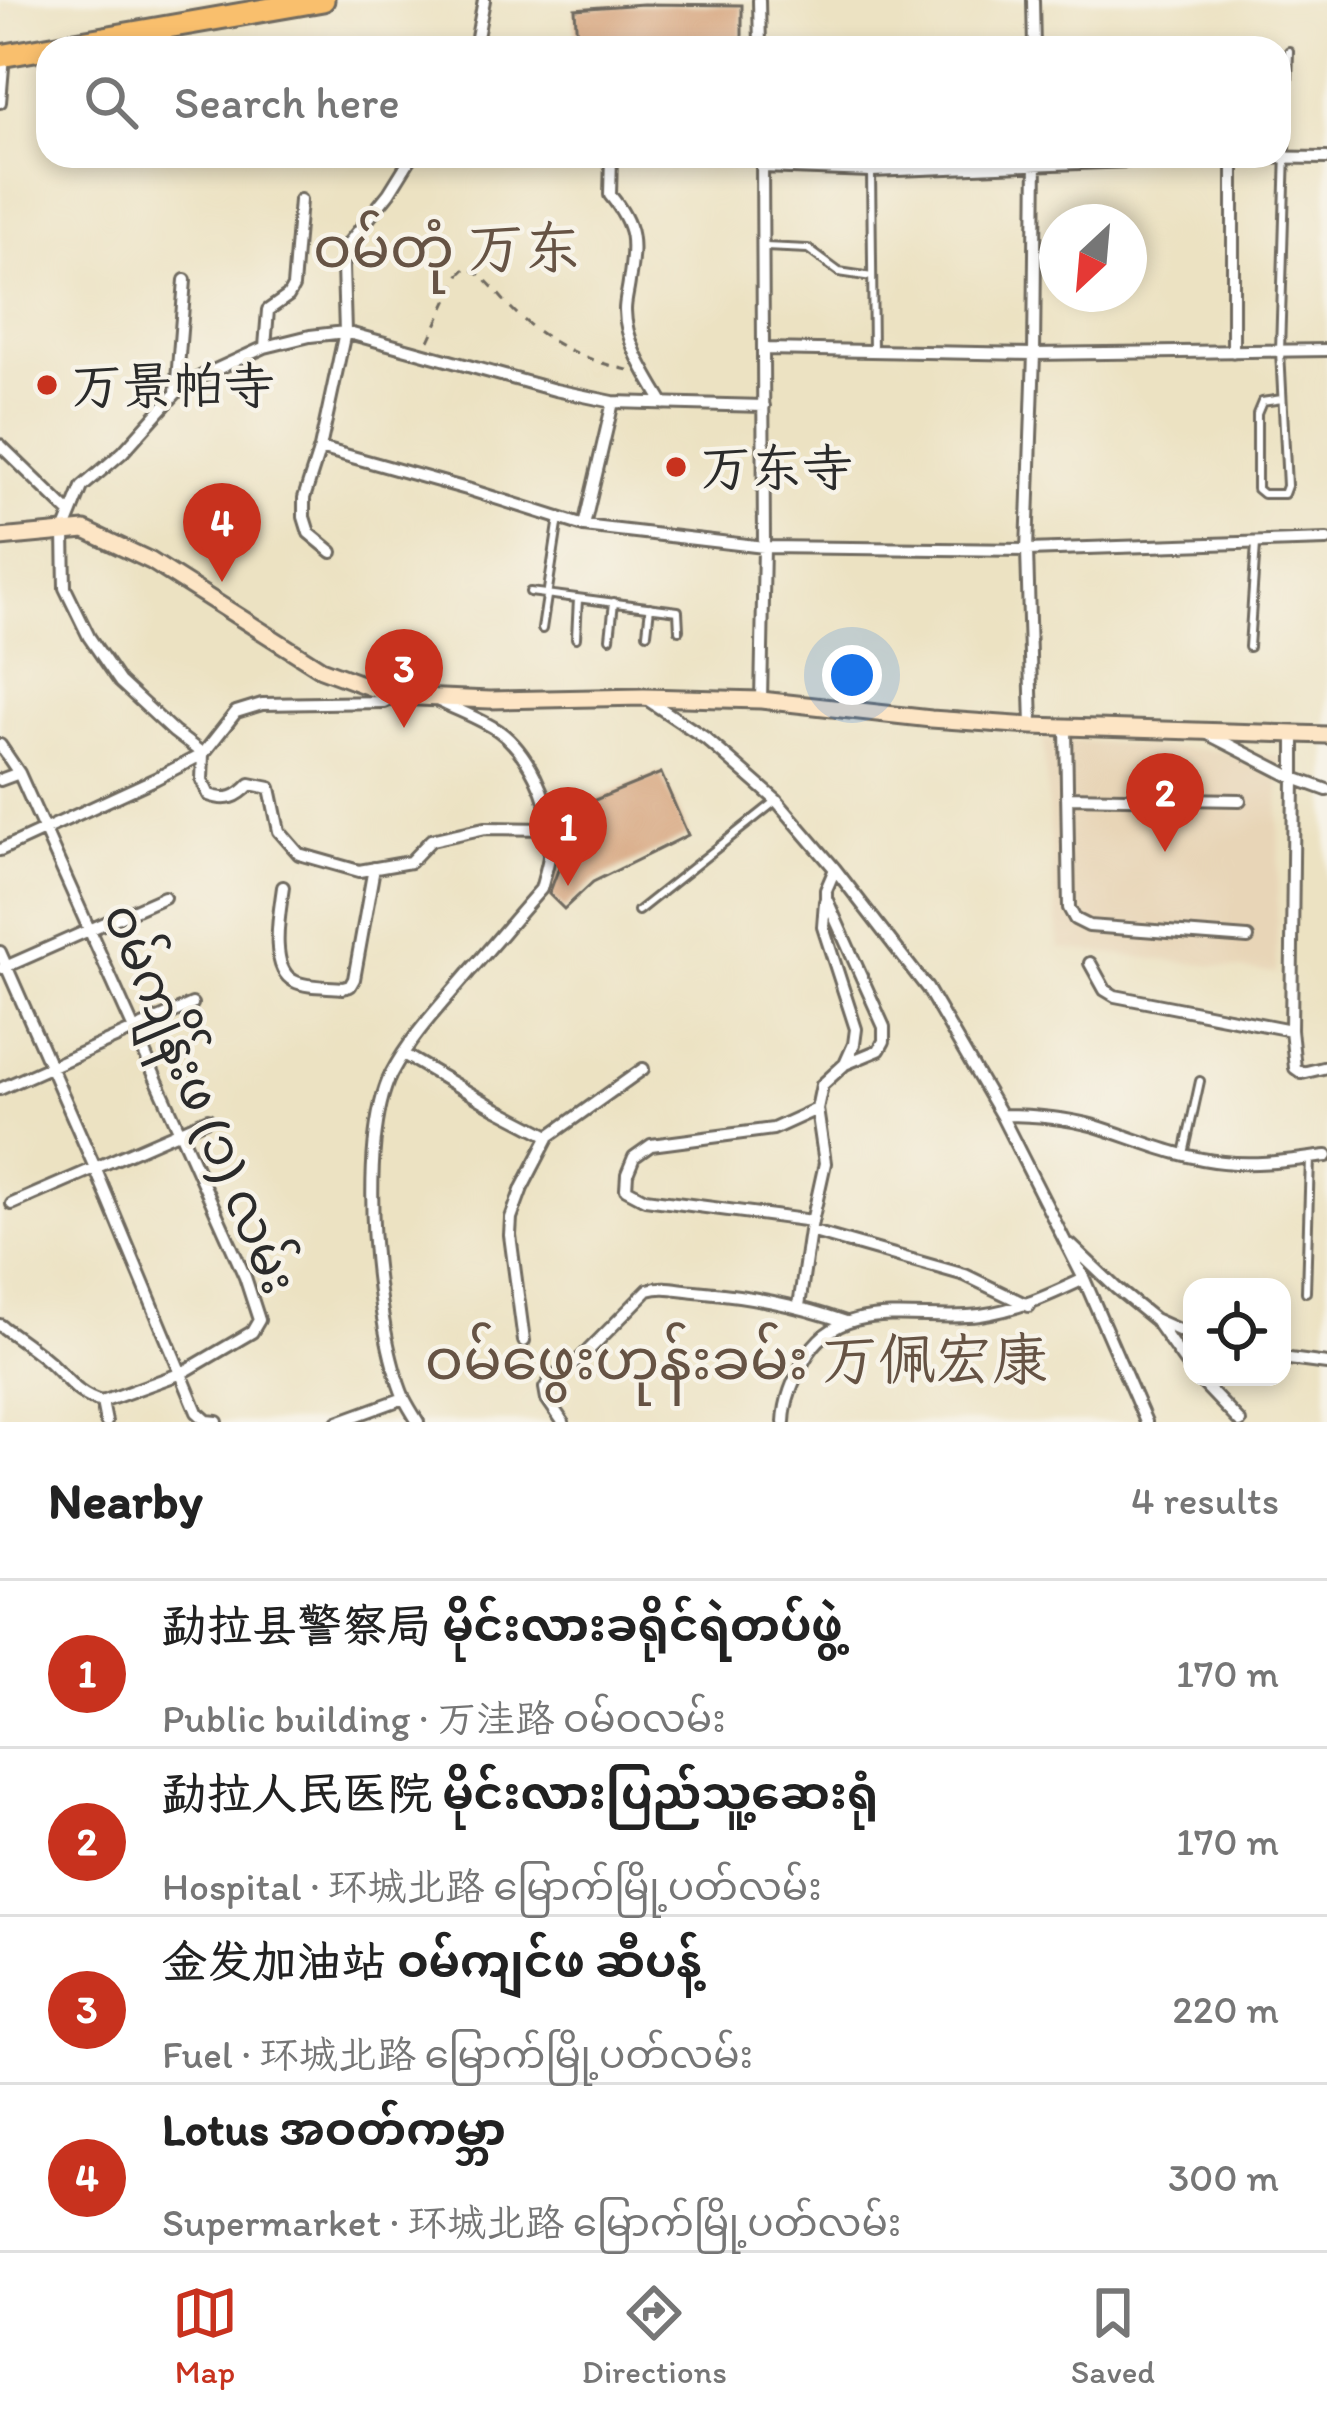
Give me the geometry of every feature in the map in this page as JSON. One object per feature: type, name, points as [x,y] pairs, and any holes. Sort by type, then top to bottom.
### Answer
[{"type":"highway","points":[[117,36],[323,0]]},
{"type":"highway","points":[[2,56],[36,50]]},
{"type":"street","points":[[477,36],[484,0]]},
{"type":"street","points":[[759,0],[760,36]]},
{"type":"street","points":[[1033,0],[1034,36]]},
{"type":"street","points":[[0,102],[2,56]]},
{"type":"street","points":[[1291,158],[1327,158]]},
{"type":"street","points":[[332,552],[308,533],[304,498],[345,332],[343,267],[348,244],[405,168]]},
{"type":"street","points":[[611,168],[610,195],[628,215],[633,246],[625,310],[630,337],[664,404]]},
{"type":"street","points":[[761,700],[762,168]]},
{"type":"street","points":[[839,168],[913,168]]},
{"type":"street","points":[[1032,726],[1028,550],[1036,168]]},
{"type":"street","points":[[1233,168],[1233,352]]},
{"type":"street","points":[[265,347],[268,310],[293,287],[300,200]]},
{"type":"street","points":[[176,393],[185,280]]},
{"type":"street","points":[[203,754],[119,682],[89,637],[65,588],[64,532],[82,487],[123,452],[176,393],[202,376],[265,347],[345,332],[613,402],[764,406]]},
{"type":"street","points":[[764,349],[1034,354],[1327,350]]},
{"type":"street","points":[[584,526],[613,402]]},
{"type":"street","points":[[0,445],[71,514]]},
{"type":"street","points":[[320,448],[584,526],[764,547],[1028,550],[1327,540]]},
{"type":"street","points":[[0,538],[85,530],[152,561],[322,669],[394,696],[761,700],[1032,726],[1327,735]]},
{"type":"street","points":[[0,850],[203,754],[236,712],[262,704],[384,702],[394,696]]},
{"type":"street","points":[[644,697],[705,738],[776,800],[927,988],[1001,1115],[1084,1279],[1147,1422]]},
{"type":"street","points":[[418,1422],[404,1398],[380,1302],[372,1154],[375,1124],[383,1094],[403,1054],[541,889],[551,830],[538,784],[513,743],[482,721],[430,698]]},
{"type":"street","points":[[1066,727],[1069,908],[1075,919],[1089,926],[1248,938]]},
{"type":"street","points":[[1201,731],[1327,790]]},
{"type":"street","points":[[1294,734],[1291,1030],[1295,1068],[1302,1072],[1327,1067]]},
{"type":"street","name":"ဝမ်ကျိန်းဖ (၁) လမ်း","points":[[0,746],[19,773],[245,1277],[259,1320],[253,1332],[182,1373],[102,1402]]},
{"type":"street","points":[[203,754],[202,780],[209,795],[222,800],[240,795],[250,784],[270,788],[279,832],[299,854],[359,871],[410,862],[431,840],[485,828],[551,830]]},
{"type":"street","points":[[0,780],[19,773]]},
{"type":"street","points":[[1067,797],[1240,800]]},
{"type":"street","points":[[284,887],[278,929],[281,969],[291,980],[343,988],[354,980],[374,868]]},
{"type":"street","points":[[835,869],[823,927],[856,1029],[844,1064]]},
{"type":"street","points":[[3,968],[164,897]]},
{"type":"street","points":[[799,1306],[825,1163],[817,1109],[822,1084],[844,1064],[879,1049],[884,1041],[884,1028],[826,898]]},
{"type":"street","points":[[0,952],[197,1412],[217,1422]]},
{"type":"street","points":[[1090,963],[1105,991],[1115,996],[1291,1030]]},
{"type":"street","points":[[0,1089],[191,1004]]},
{"type":"street","points":[[403,1054],[549,1136]]},
{"type":"street","points":[[524,1341],[510,1235],[522,1188],[549,1136],[643,1069]]},
{"type":"street","points":[[817,1109],[772,1129],[651,1145],[634,1157],[626,1189],[645,1199],[811,1226],[965,1275],[1029,1306]]},
{"type":"street","points":[[1001,1115],[1089,1124],[1184,1155],[1224,1162],[1270,1163],[1327,1156]]},
{"type":"street","points":[[12,1204],[208,1119]]},
{"type":"street","points":[[1063,1238],[1154,1318],[1183,1332]]},
{"type":"street","points":[[784,1422],[789,1389],[813,1342],[846,1322],[876,1316],[975,1316],[1029,1306],[1084,1279]]},
{"type":"street","points":[[563,1422],[545,1388],[648,1290],[661,1286],[742,1294],[846,1322]]},
{"type":"street","points":[[1154,1318],[1183,1359]]},
{"type":"street","points":[[0,1325],[48,1361],[74,1389],[102,1402],[106,1422]]},
{"type":"street","points":[[1291,1359],[1327,1364]]},
{"type":"street","points":[[1205,1386],[1240,1422]]},
{"type":"street","points":[[338,1422],[404,1398]]},
{"type":"lane","points":[[1282,399],[1262,402],[1257,414],[1258,489],[1263,494],[1286,490],[1280,351],[1286,168]]},
{"type":"lane","points":[[872,171],[873,351]]},
{"type":"lane","points":[[763,247],[808,249],[838,272],[872,277]]},
{"type":"lane","points":[[542,629],[560,518]]},
{"type":"lane","points":[[1249,647],[1256,541]]},
{"type":"lane","points":[[530,592],[678,611],[679,630]]},
{"type":"lane","points":[[576,638],[578,598]]},
{"type":"lane","points":[[610,638],[614,602]]},
{"type":"lane","points":[[647,633],[650,607]]},
{"type":"lane","points":[[638,911],[776,800]]},
{"type":"lane","points":[[1184,1155],[1200,1081]]},
{"type":"lane","points":[[1306,1292],[1310,1158]]},
{"type":"path","points":[[423,354],[467,267],[482,275],[526,323],[560,347],[646,374]]},
{"type":"shaded area","points":[[1043,738],[1280,756],[1276,973],[1059,948]]},
{"type":"building","points":[[742,5],[742,36],[577,36],[575,9]]},
{"type":"building","points":[[661,773],[688,835],[593,882],[564,909],[549,894],[561,862],[558,815]]},
{"type":"place","name":"万景帕寺","points":[[47,385]]},
{"type":"place","name":"万东寺","points":[[676,467]]},
{"type":"place","name":"Lotus အဝတ်ကမ္ဘာ","points":[[222,582]]},
{"type":"place","name":"金发加油站 ဝမ်ကျင်ဖ ဆီပန့်","points":[[404,728]]},
{"type":"place","name":"勐拉人民医院 မိုင်းလားပြည်သူ့ဆေးရုံ","points":[[1165,852]]},
{"type":"place","name":"勐拉县警察局 မိုင်းလားခရိုင်ရဲတပ်ဖွဲ့","points":[[568,886]]},
{"type":"district","name":"ဝမ်တုံ 万东","points":[[447,247]]},
{"type":"district","name":"ဝမ်ဖွေးဟုန်းခမ်း 万佩宏康","points":[[737,1359]]}]
